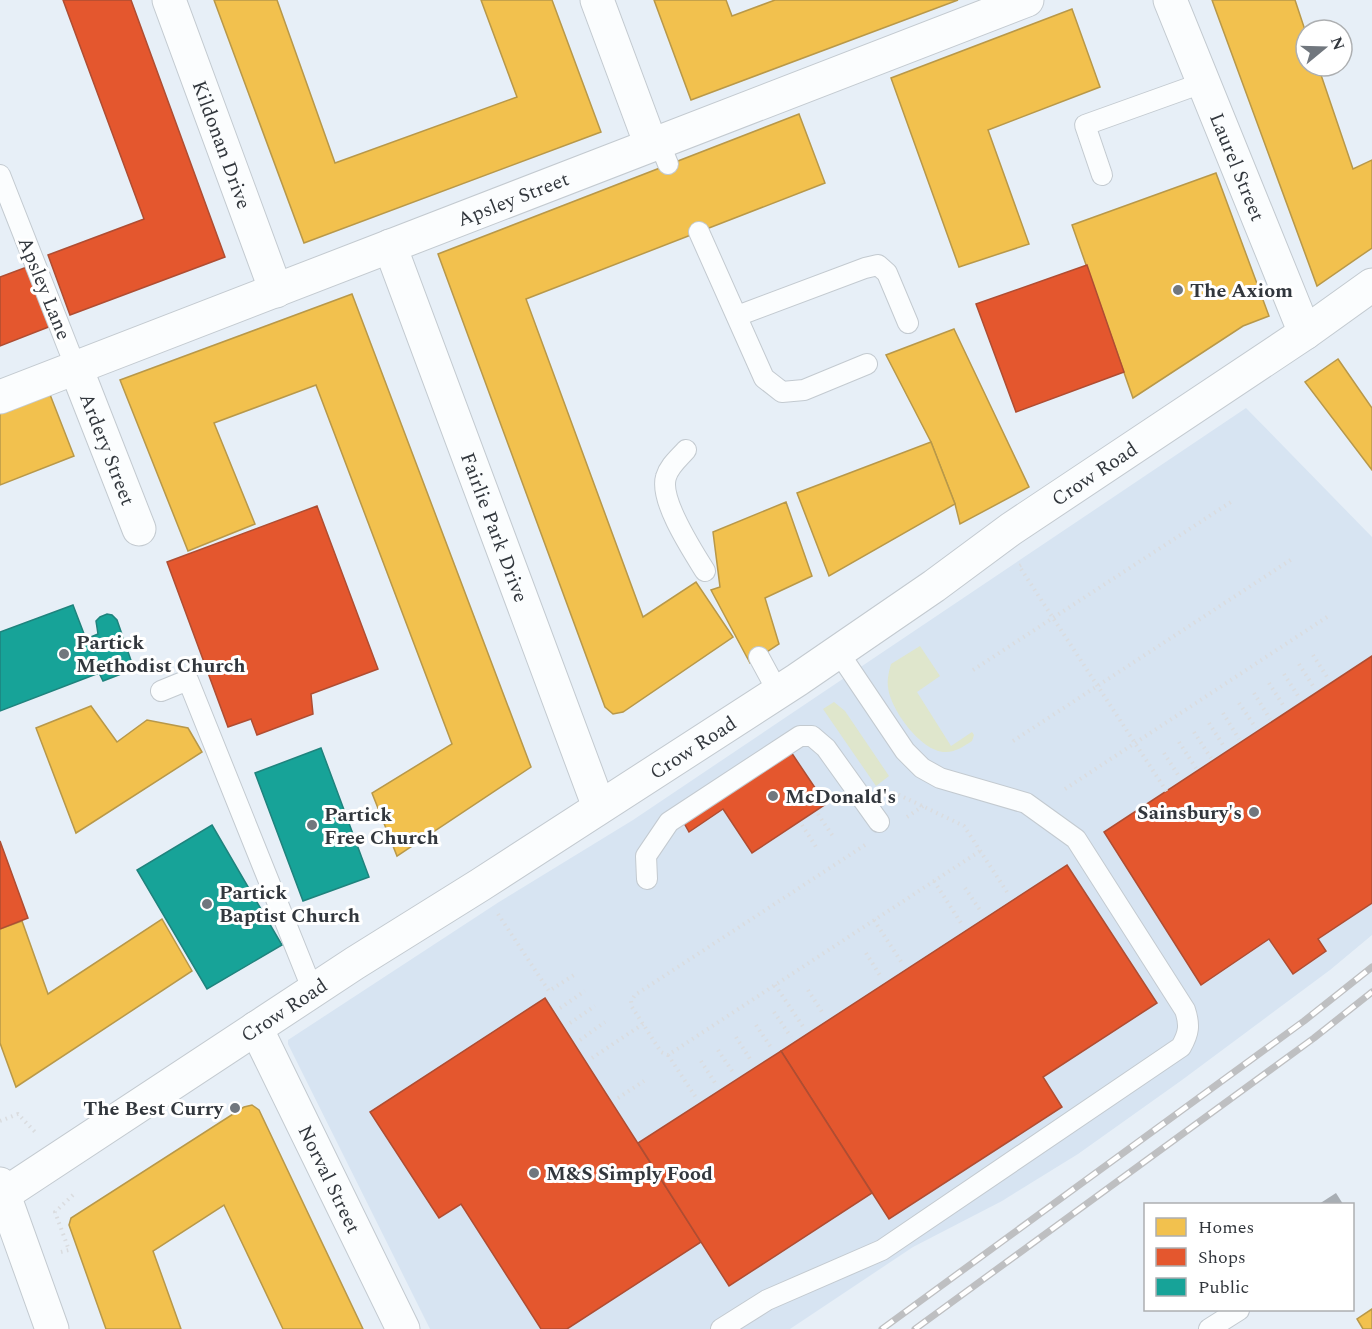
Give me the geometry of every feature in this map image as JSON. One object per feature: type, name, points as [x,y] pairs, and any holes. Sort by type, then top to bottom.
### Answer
[{"type":"street","name":"Kildonan Drive","points":[[169,0],[276,291]]},
{"type":"street","points":[[597,0],[659,150]]},
{"type":"street","name":"Apsley Street","points":[[0,397],[390,246],[659,150],[771,100],[1027,0]]},
{"type":"street","name":"Laurel Street","points":[[1170,0],[1305,333]]},
{"type":"street","name":"Fairlie Park Drive","points":[[390,246],[599,807]]},
{"type":"street","name":"Crow Road","points":[[1,1191],[838,653],[1034,514],[1305,333],[1372,285]]},
{"type":"street","name":"Ardery Street","points":[[76,368],[139,529]]},
{"type":"street","name":"Norval Street","points":[[256,1028],[403,1329]]},
{"type":"street","points":[[1,1191],[52,1329]]},
{"type":"lane","points":[[1102,175],[1085,124],[1205,82]]},
{"type":"lane","name":"Apsley Lane","points":[[0,175],[76,368]]},
{"type":"lane","points":[[699,232],[764,378],[782,392],[804,390],[867,364]]},
{"type":"lane","points":[[737,316],[878,265],[887,273],[908,323]]},
{"type":"lane","points":[[686,450],[674,462],[666,476],[665,494],[687,543],[705,571]]},
{"type":"lane","points":[[721,1329],[766,1300],[882,1250],[1181,1047],[1188,1035],[1190,1023],[1185,1010],[1076,839],[1026,803],[940,778],[922,768],[905,751],[838,653]]},
{"type":"lane","points":[[759,657],[778,692]]},
{"type":"lane","points":[[160,691],[188,680],[313,991]]},
{"type":"lane","points":[[647,879],[646,856],[669,822],[800,736],[812,736],[826,748],[876,830]]},
{"type":"lane","points":[[1209,1329],[1237,1311]]},
{"type":"path","points":[[973,670],[1234,500]]},
{"type":"path","points":[[1013,741],[1292,559]]},
{"type":"path","points":[[1028,560],[1019,566],[1167,792]]},
{"type":"path","points":[[1065,789],[1330,615]]},
{"type":"path","points":[[1313,654],[1329,680]]},
{"type":"path","points":[[1299,664],[1315,689]]},
{"type":"path","points":[[1284,674],[1300,699]]},
{"type":"path","points":[[1269,684],[1285,708]]},
{"type":"path","points":[[1254,693],[1270,719]]},
{"type":"path","points":[[1239,703],[1256,728]]},
{"type":"path","points":[[1223,713],[1239,739]]},
{"type":"path","points":[[1209,723],[1225,748]]},
{"type":"path","points":[[1194,732],[1211,758]]},
{"type":"path","points":[[1179,742],[1196,768]]},
{"type":"path","points":[[1164,753],[1180,778]]},
{"type":"path","points":[[903,819],[923,806]]},
{"type":"path","points":[[818,814],[834,838]]},
{"type":"path","points":[[802,825],[818,849]]},
{"type":"path","points":[[697,1099],[668,1054],[661,1052],[632,1007],[631,1001],[635,996],[876,830]]},
{"type":"path","points":[[668,1054],[980,851]]},
{"type":"path","points":[[934,881],[961,923]]},
{"type":"path","points":[[965,888],[980,910]]},
{"type":"path","points":[[497,911],[549,991],[574,975]]},
{"type":"path","points":[[874,920],[902,963]]},
{"type":"path","points":[[866,953],[881,976]]},
{"type":"path","points":[[774,985],[804,1028]]},
{"type":"path","points":[[808,990],[824,1015]]},
{"type":"path","points":[[560,1008],[585,991]]},
{"type":"path","points":[[570,1023],[595,1006]]},
{"type":"path","points":[[774,1012],[791,1037]]},
{"type":"path","points":[[580,1040],[605,1022]]},
{"type":"path","points":[[592,1058],[643,1024]]},
{"type":"path","points":[[756,1024],[772,1049]]},
{"type":"path","points":[[736,1037],[752,1062]]},
{"type":"path","points":[[718,1050],[734,1074]]},
{"type":"path","points":[[700,1061],[717,1086]]},
{"type":"path","points":[[618,1098],[644,1081]]},
{"type":"shaded area","points":[[1246,408],[1372,537],[1372,935],[1330,970],[1078,1154],[1002,1201],[913,1247],[790,1329],[430,1329],[288,1040],[499,902],[633,820]]},
{"type":"green space","points":[[920,646],[940,676],[917,692],[951,746],[972,732],[974,735],[972,741],[953,751],[937,750],[918,738],[901,717],[890,696],[888,681],[891,664]]},
{"type":"green space","points":[[834,702],[845,711],[889,776],[876,786],[823,709]]},
{"type":"building: Homes","points":[[214,0],[277,0],[335,163],[517,97],[481,0],[552,0],[601,132],[304,243]]},
{"type":"building: Homes","points":[[654,0],[726,0],[732,16],[775,0],[958,0],[691,100]]},
{"type":"building: Homes","points":[[1212,0],[1295,0],[1301,18],[1294,18],[1294,78],[1322,78],[1353,169],[1372,160],[1372,248],[1317,286]]},
{"type":"building: Homes","points":[[1072,9],[1100,87],[988,130],[1029,244],[959,267],[891,78]]},
{"type":"building: Homes","points":[[799,114],[825,183],[526,299],[643,617],[696,582],[733,637],[623,712],[613,714],[605,707],[438,254]]},
{"type":"building: Homes","name":"The Axiom","points":[[1216,173],[1269,316],[1243,326],[1133,398],[1072,225]]},
{"type":"building: Homes","points":[[352,294],[531,767],[397,856],[372,793],[452,744],[316,385],[214,423],[255,524],[188,551],[120,380]]},
{"type":"building: Homes","points":[[954,329],[1029,487],[960,524],[955,504],[931,442],[886,355]]},
{"type":"building: Homes","points":[[1338,359],[1372,408],[1372,470],[1305,382]]},
{"type":"building: Homes","points":[[49,392],[74,456],[0,485],[0,411]]},
{"type":"building: Homes","points":[[931,442],[955,504],[829,576],[797,493]]},
{"type":"building: Homes","points":[[786,502],[812,576],[765,598],[779,644],[750,663],[711,590],[720,587],[713,532]]},
{"type":"building: Homes","points":[[91,706],[117,742],[147,720],[188,728],[202,752],[76,833],[36,728]]},
{"type":"building: Homes","points":[[162,919],[192,971],[16,1087],[0,1043],[0,929],[22,921],[48,994]]},
{"type":"building: Homes","points":[[252,1105],[259,1110],[363,1329],[283,1329],[224,1205],[153,1251],[181,1329],[106,1329],[69,1225],[71,1218],[244,1107]]},
{"type":"building: Homes","points":[[1372,1309],[1372,1329],[1363,1329],[1357,1319]]},
{"type":"building: Shops","points":[[63,0],[131,0],[225,257],[70,315],[48,255],[144,219]]},
{"type":"building: Shops","points":[[1087,265],[1124,372],[1016,412],[976,304]]},
{"type":"building: Shops","points":[[27,267],[51,326],[0,346],[0,277]]},
{"type":"building: Shops","points":[[317,506],[378,669],[311,694],[313,714],[257,735],[251,719],[228,727],[167,562]]},
{"type":"building: Shops","name":"Sainsbury's","points":[[1372,656],[1372,903],[1318,939],[1326,951],[1293,974],[1269,939],[1201,985],[1104,832]]},
{"type":"building: Shops","name":"McDonald's","points":[[791,752],[826,804],[752,853],[723,809],[689,832],[684,823]]},
{"type":"building: Shops","points":[[0,841],[28,918],[0,929]]},
{"type":"building: Shops","points":[[1067,865],[1157,1003],[1043,1077],[1062,1107],[889,1219],[781,1051]]},
{"type":"building: Shops","name":"M&S Simply Food","points":[[545,998],[701,1242],[567,1329],[541,1329],[461,1204],[439,1218],[370,1112]]},
{"type":"building: Shops","points":[[781,1051],[872,1193],[729,1286],[638,1143]]},
{"type":"building: Public","name":"Partick Methodist Church","points":[[73,605],[86,639],[98,634],[96,621],[100,617],[107,614],[117,620],[134,669],[103,681],[99,673],[0,711],[0,632]]},
{"type":"building: Public","name":"Partick Free Church","points":[[321,748],[369,877],[303,901],[255,773]]},
{"type":"building: Public","name":"Partick Baptist Church","points":[[212,825],[282,945],[207,989],[137,870]]},
{"type":"building: Other","points":[[1336,1193],[1342,1203],[1321,1203]]},
{"type":"railway","points":[[882,1329],[1304,1021],[1372,967]]},
{"type":"railway","points":[[915,1329],[1314,1038],[1372,992]]},
{"type":"place","name":"The Axiom","points":[[1178,290]]},
{"type":"place","name":"Partick Methodist Church","points":[[64,654]]},
{"type":"place","name":"McDonald's","points":[[773,796]]},
{"type":"place","name":"Sainsbury's","points":[[1254,812]]},
{"type":"place","name":"Partick Free Church","points":[[312,825]]},
{"type":"place","name":"Partick Baptist Church","points":[[207,904]]},
{"type":"place","name":"The Best Curry","points":[[235,1108]]},
{"type":"place","name":"M&S Simply Food","points":[[534,1173]]}]
